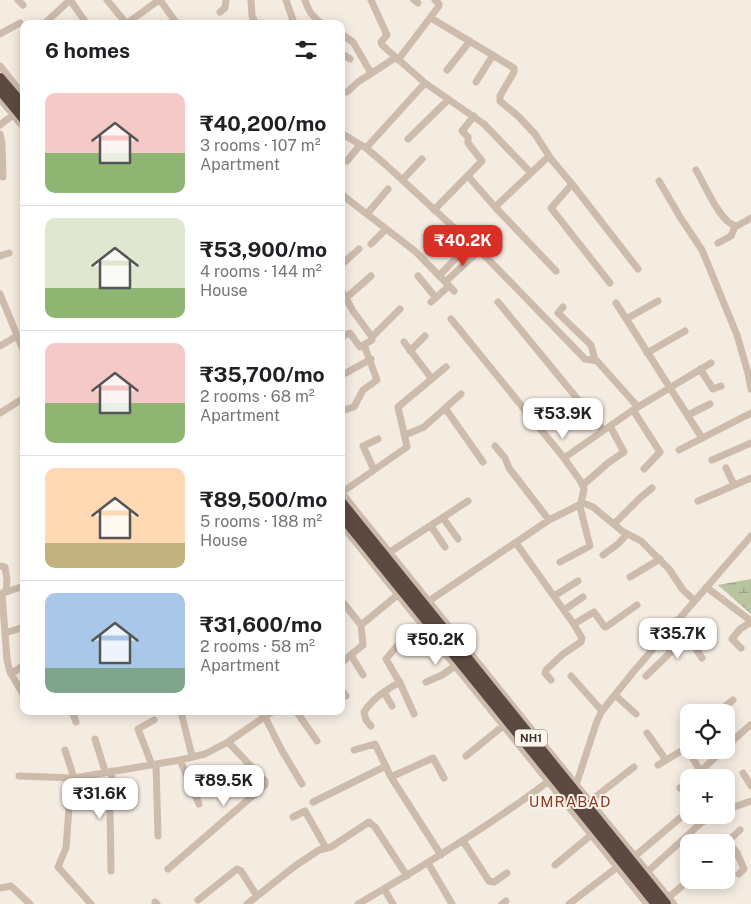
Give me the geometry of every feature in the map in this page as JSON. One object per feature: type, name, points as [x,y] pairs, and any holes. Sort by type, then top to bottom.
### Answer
[{"type":"highway","points":[[0,78],[20,101]]},
{"type":"highway","points":[[0,90],[20,114]]},
{"type":"highway","name":"NH1","points":[[345,507],[398,572],[427,603],[667,901]]},
{"type":"highway","name":"NH1","points":[[345,520],[400,593],[550,780],[620,865],[656,904]]},
{"type":"street","points":[[48,20],[70,0],[85,20]]},
{"type":"street","points":[[107,0],[123,20]]},
{"type":"street","points":[[132,20],[159,0],[174,20]]},
{"type":"street","points":[[220,12],[225,8],[226,0]]},
{"type":"street","points":[[252,0],[252,16],[254,20]]},
{"type":"street","points":[[286,0],[293,20]]},
{"type":"street","points":[[305,0],[313,16],[318,20]]},
{"type":"street","points":[[371,0],[387,35],[381,44],[425,83],[488,127],[531,173]]},
{"type":"street","points":[[347,92],[371,73],[397,59],[432,18],[439,5],[435,0]]},
{"type":"street","points":[[432,18],[515,69],[499,99],[535,134],[548,156],[638,269]]},
{"type":"street","points":[[0,34],[20,23]]},
{"type":"street","points":[[345,37],[353,42],[371,73]]},
{"type":"street","points":[[447,70],[470,41]]},
{"type":"street","points":[[476,82],[493,55]]},
{"type":"street","points":[[345,56],[350,59]]},
{"type":"street","points":[[0,66],[20,91]]},
{"type":"street","points":[[347,161],[425,83]]},
{"type":"street","points":[[0,99],[20,123]]},
{"type":"street","points":[[408,139],[448,100]]},
{"type":"street","points":[[0,125],[13,115]]},
{"type":"street","points":[[434,210],[482,160],[468,143],[468,137],[462,131],[474,116]]},
{"type":"street","points":[[0,134],[3,177]]},
{"type":"street","points":[[345,135],[363,146],[479,251],[585,359],[595,360]]},
{"type":"street","points":[[495,207],[548,156]]},
{"type":"street","points":[[402,180],[422,159]]},
{"type":"street","points":[[696,170],[716,207],[735,227]]},
{"type":"street","points":[[468,176],[556,271]]},
{"type":"street","points":[[659,181],[702,250],[737,336],[751,388]]},
{"type":"street","points":[[572,184],[552,205],[551,209],[610,283]]},
{"type":"street","points":[[367,214],[388,189]]},
{"type":"street","points":[[345,197],[416,252],[450,287]]},
{"type":"street","points":[[718,243],[731,236],[735,227],[751,218]]},
{"type":"street","points":[[371,244],[386,229]]},
{"type":"street","points":[[439,276],[470,243]]},
{"type":"street","points":[[345,261],[359,249]]},
{"type":"street","points":[[418,276],[434,300],[450,287],[479,251]]},
{"type":"street","points":[[0,256],[9,253]]},
{"type":"street","points":[[371,276],[346,298],[372,337]]},
{"type":"street","points":[[1,299],[20,343]]},
{"type":"street","points":[[626,319],[658,301]]},
{"type":"street","points":[[498,302],[602,430]]},
{"type":"street","points":[[616,303],[646,353],[702,438]]},
{"type":"street","points":[[563,307],[558,313],[591,345],[595,360],[635,409],[660,452],[644,469]]},
{"type":"street","points":[[345,336],[350,334],[359,346],[364,345],[371,341],[372,337],[400,309]]},
{"type":"street","points":[[451,319],[564,458],[583,486],[584,492],[580,503],[590,546],[560,562]]},
{"type":"street","points":[[646,353],[685,331]]},
{"type":"street","points":[[0,346],[17,336]]},
{"type":"street","points":[[410,351],[426,336]]},
{"type":"street","points":[[404,342],[432,379]]},
{"type":"street","points":[[345,410],[354,407],[363,390],[377,381],[371,359],[364,345]]},
{"type":"street","points":[[346,373],[371,359]]},
{"type":"street","points":[[564,458],[602,430],[711,363]]},
{"type":"street","points":[[345,489],[407,447],[398,407],[446,367]]},
{"type":"street","points":[[700,369],[713,389],[721,386]]},
{"type":"street","points":[[405,435],[424,427],[461,394]]},
{"type":"street","points":[[0,413],[20,400]]},
{"type":"street","points":[[688,415],[710,404]]},
{"type":"street","points":[[445,408],[483,462]]},
{"type":"street","points":[[679,450],[751,413]]},
{"type":"street","points":[[583,486],[608,463],[624,452],[610,426]]},
{"type":"street","points":[[374,470],[363,446],[378,438]]},
{"type":"street","points":[[712,460],[751,443]]},
{"type":"street","points":[[495,446],[504,458],[506,465],[549,520]]},
{"type":"street","points":[[726,468],[734,485]]},
{"type":"street","points":[[698,501],[751,478]]},
{"type":"street","points":[[614,524],[652,488]]},
{"type":"street","points":[[345,497],[390,552],[427,603],[549,520],[585,502],[627,534],[641,540],[669,569],[683,590],[694,600]]},
{"type":"street","points":[[390,552],[468,501]]},
{"type":"street","points":[[443,518],[458,539]]},
{"type":"street","points":[[431,526],[445,546]]},
{"type":"street","points":[[345,529],[400,593],[424,627],[503,726],[550,780],[591,835],[620,865],[647,904]]},
{"type":"street","points":[[603,555],[618,544],[627,534]]},
{"type":"street","points":[[576,785],[602,711],[694,600],[751,536]]},
{"type":"street","points":[[516,543],[581,635],[582,640],[546,670],[545,673],[551,680]]},
{"type":"street","points":[[630,576],[660,559]]},
{"type":"street","points":[[0,566],[4,567],[7,580],[3,593],[4,633],[2,643],[11,674],[20,689]]},
{"type":"street","points":[[554,596],[578,581]]},
{"type":"street","points":[[706,586],[751,621],[740,629],[732,639],[741,648]]},
{"type":"street","points":[[3,593],[20,587]]},
{"type":"street","points":[[361,625],[400,593]]},
{"type":"street","points":[[564,610],[583,597]]},
{"type":"street","points":[[345,605],[361,625],[363,645],[345,660]]},
{"type":"street","points":[[574,624],[594,612],[604,626],[606,626],[637,605]]},
{"type":"street","points":[[677,620],[702,658]]},
{"type":"street","points":[[414,714],[400,682],[387,662],[388,655],[424,627]]},
{"type":"street","points":[[4,633],[20,628]]},
{"type":"street","points":[[646,676],[671,652],[660,640]]},
{"type":"street","points":[[351,655],[363,675]]},
{"type":"street","points":[[426,682],[442,675],[455,666]]},
{"type":"street","points":[[11,674],[20,668]]},
{"type":"street","points":[[572,676],[602,711]]},
{"type":"street","points":[[371,726],[366,720],[364,712],[384,692],[400,682]]},
{"type":"street","points":[[384,692],[392,706]]},
{"type":"street","points":[[615,696],[636,714]]},
{"type":"street","points":[[728,704],[733,700]]},
{"type":"street","points":[[73,715],[76,722]]},
{"type":"street","points":[[19,776],[74,778],[180,760],[210,752],[268,715]]},
{"type":"street","points":[[299,715],[317,741]]},
{"type":"street","points":[[182,716],[192,756]]},
{"type":"street","points":[[265,717],[302,784]]},
{"type":"street","points":[[154,720],[138,729],[154,764],[158,836]]},
{"type":"street","points":[[522,721],[635,856],[645,873],[700,824]]},
{"type":"street","points":[[466,756],[503,726]]},
{"type":"street","points":[[735,739],[751,726]]},
{"type":"street","points":[[647,733],[666,760]]},
{"type":"street","points":[[94,739],[109,771],[111,871]]},
{"type":"street","points":[[168,869],[265,785],[265,781],[228,742]]},
{"type":"street","points":[[354,750],[375,744],[391,777],[441,855]]},
{"type":"street","points":[[658,765],[686,748],[700,769]]},
{"type":"street","points":[[66,750],[74,778],[69,808],[66,848],[58,867],[91,904]]},
{"type":"street","points":[[391,777],[433,758],[444,778]]},
{"type":"street","points":[[707,769],[716,759]]},
{"type":"street","points":[[180,760],[198,804]]},
{"type":"street","points":[[312,802],[386,766]]},
{"type":"street","points":[[590,801],[634,766]]},
{"type":"street","points":[[743,773],[751,786]]},
{"type":"street","points":[[358,904],[463,841],[550,780]]},
{"type":"street","points":[[735,807],[751,801]]},
{"type":"street","points":[[293,817],[304,811],[326,848]]},
{"type":"street","points":[[635,856],[680,818]]},
{"type":"street","points":[[247,904],[295,866],[319,850],[331,847],[367,823],[371,823],[407,876]]},
{"type":"street","points":[[735,835],[740,830]]},
{"type":"street","points":[[555,865],[591,835]]},
{"type":"street","points":[[463,841],[489,881],[494,882],[507,874]]},
{"type":"street","points":[[735,851],[744,869],[739,874]]},
{"type":"street","points":[[428,863],[452,904]]},
{"type":"street","points":[[569,904],[620,865]]},
{"type":"street","points":[[198,900],[237,869],[257,896]]},
{"type":"street","points":[[0,888],[11,886],[30,904]]},
{"type":"street","points":[[384,889],[393,904]]},
{"type":"street","points":[[674,904],[667,901],[680,889]]},
{"type":"green space","points":[[751,579],[751,614],[718,585]]},
{"type":"district","name":"UMRABAD","points":[[570,802]]}]
